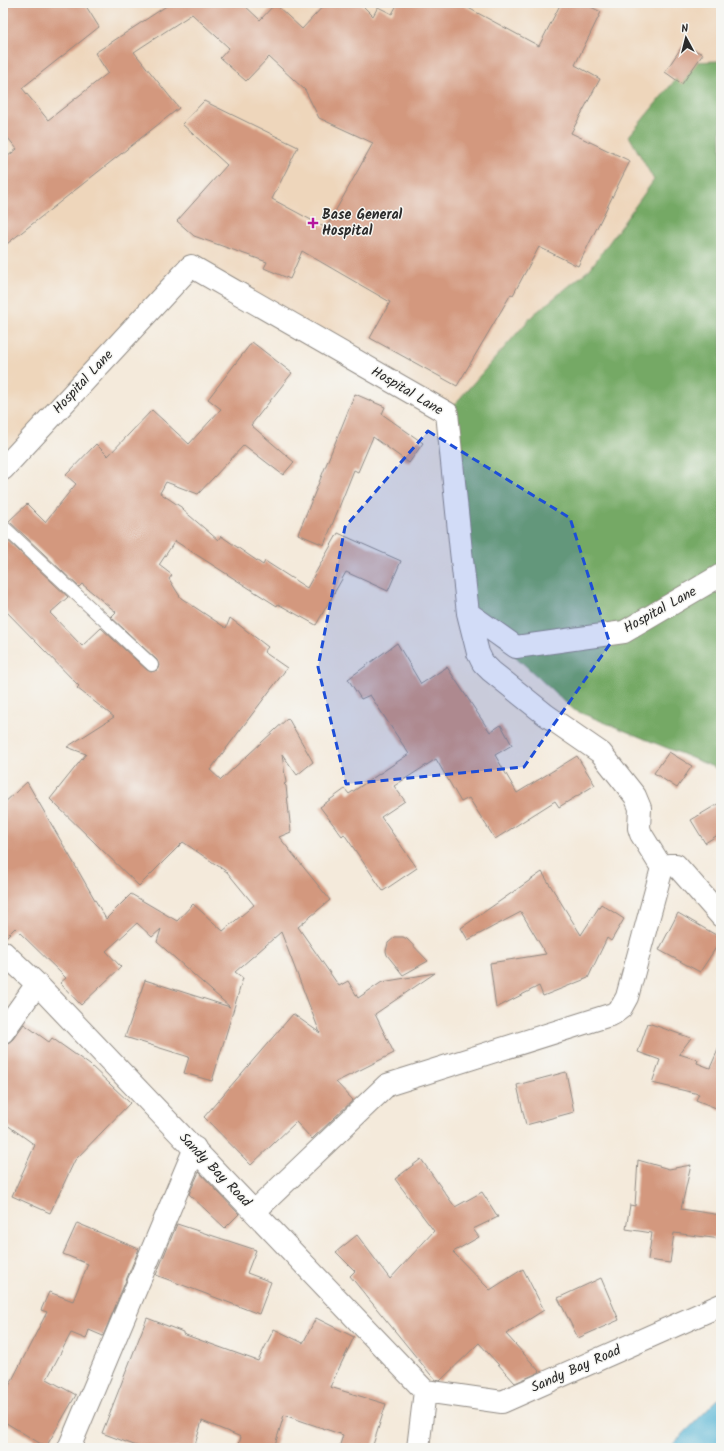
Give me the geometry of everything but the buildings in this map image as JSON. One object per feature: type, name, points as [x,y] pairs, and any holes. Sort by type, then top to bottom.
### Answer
[{"type":"street","name":"Hospital Lane","points":[[3,469],[191,266],[447,413],[468,613],[516,647],[624,632],[721,575]]},
{"type":"street","points":[[255,1211],[387,1085],[613,1014],[621,1008],[627,997],[662,868],[641,834],[639,828],[640,808],[636,796],[601,753],[546,715],[483,663],[478,653],[468,613]]},
{"type":"street","points":[[662,868],[669,865],[676,865],[721,916]]},
{"type":"street","name":"Sandy Bay Road","points":[[3,952],[37,984],[195,1148],[425,1391],[502,1402],[721,1305]]},
{"type":"street","points":[[3,1032],[37,984]]},
{"type":"street","points":[[69,1448],[195,1148]]},
{"type":"street","points":[[418,1448],[425,1391]]},
{"type":"lane","points":[[3,526],[152,665]]},
{"type":"highlighted area","points":[[428,431],[570,518],[610,644],[524,767],[346,784],[318,667],[345,527]]},
{"type":"shaded area","name":"Base General Hospital","points":[[3,3],[721,3],[721,55],[719,61],[629,136],[654,180],[590,269],[533,315],[447,413],[193,267],[3,469]]},
{"type":"green space","points":[[721,55],[721,770],[574,710],[468,613],[447,413],[533,315],[590,269],[654,180],[629,136],[690,62],[719,61]]},
{"type":"water","points":[[721,1396],[721,1448],[669,1448]]},
{"type":"place","name":"Base General Hospital","points":[[313,223]]}]
